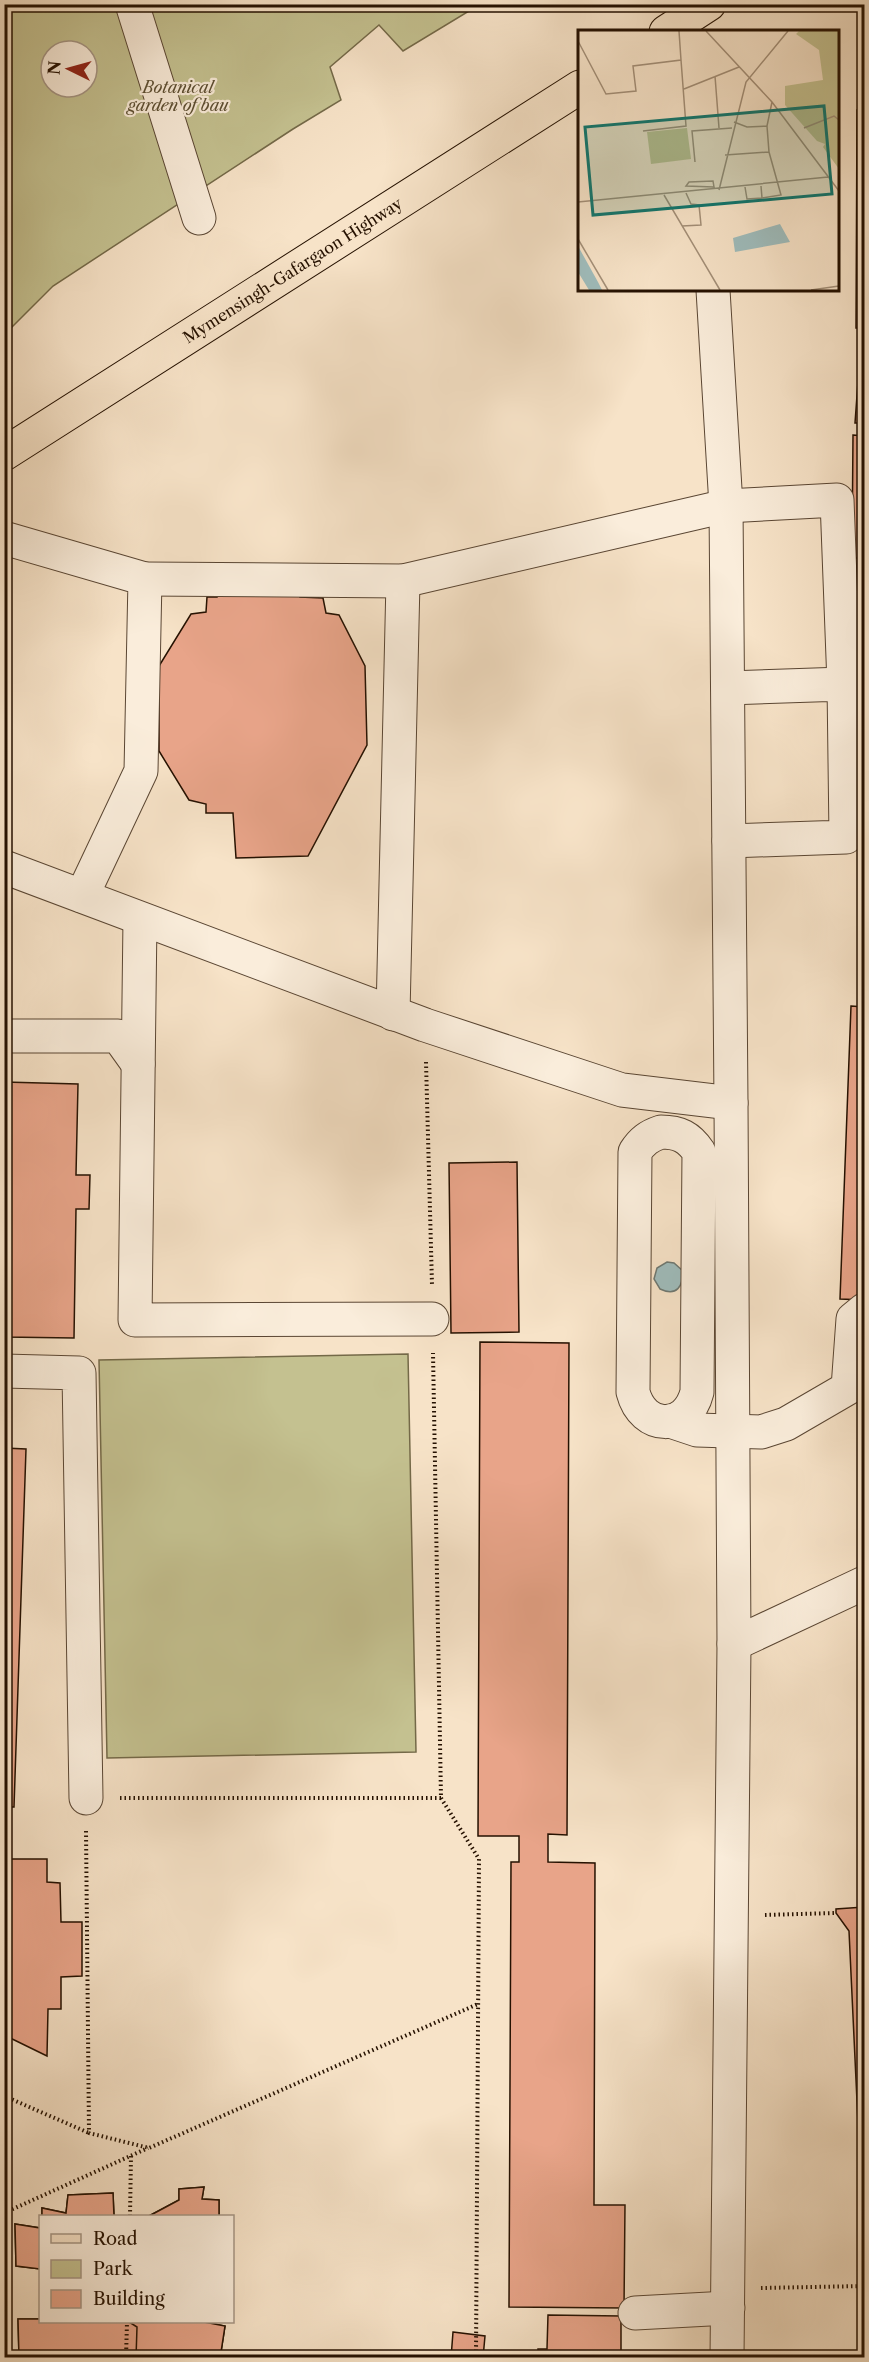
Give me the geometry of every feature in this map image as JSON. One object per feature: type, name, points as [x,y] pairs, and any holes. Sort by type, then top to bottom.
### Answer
[{"type":"main road","points":[[670,30],[701,16]]},
{"type":"main road","name":"Mymensingh-Gafargaon Highway","points":[[4,454],[578,88]]},
{"type":"street","points":[[132,4],[199,218]]},
{"type":"street","points":[[713,291],[726,506],[731,1103],[734,1644],[727,2358]]},
{"type":"street","points":[[4,538],[145,579],[403,581],[726,506],[837,500],[844,684],[846,837],[729,841]]},
{"type":"street","points":[[82,896],[141,771],[145,579]]},
{"type":"street","points":[[393,1014],[403,581]]},
{"type":"street","points":[[728,688],[844,684]]},
{"type":"street","points":[[4,867],[393,1014],[622,1090],[731,1103]]},
{"type":"street","points":[[140,919],[135,1320],[432,1319]]},
{"type":"street","points":[[4,1036],[118,1036],[138,1064]]},
{"type":"street","points":[[622,1090],[636,1107],[635,1152],[633,1392],[641,1411],[659,1422],[670,1421],[688,1412],[697,1392],[699,1152],[684,1136],[661,1132],[651,1135],[635,1152]]},
{"type":"street","points":[[670,1421],[697,1430],[761,1432],[773,1429],[848,1388],[853,1319],[864,1310]]},
{"type":"street","points":[[4,1371],[79,1373],[86,1798]]},
{"type":"street","points":[[734,1644],[864,1583]]},
{"type":"street","points":[[634,2313],[728,2298]]},
{"type":"path","points":[[425,1025],[441,1798],[479,1859],[476,2358]]},
{"type":"path","points":[[89,2133],[86,1798],[441,1798]]},
{"type":"path","points":[[732,1915],[836,1913]]},
{"type":"path","points":[[4,2213],[131,2155],[478,2004]]},
{"type":"path","points":[[4,2096],[89,2133],[149,2148]]},
{"type":"path","points":[[130,2215],[131,2155]]},
{"type":"path","points":[[728,2298],[864,2286],[862,2208]]},
{"type":"path","points":[[126,2358],[127,2323]]},
{"type":"green space","name":"Botanical garden of bau","points":[[5,5],[479,5],[403,51],[379,25],[330,67],[341,100],[53,286],[5,334]]},
{"type":"green space","points":[[408,1354],[416,1752],[107,1758],[99,1360]]},
{"type":"water","points":[[667,1262],[674,1263],[683,1271],[678,1289],[671,1292],[660,1289],[654,1279],[657,1268]]},
{"type":"building","points":[[857,110],[864,110],[864,328],[856,328]]},
{"type":"building","points":[[859,368],[864,369],[864,423],[855,423]]},
{"type":"building","points":[[853,435],[864,436],[864,558],[852,558]]},
{"type":"building","points":[[218,581],[301,585],[300,597],[323,598],[326,613],[339,615],[365,666],[367,745],[308,856],[236,858],[233,813],[206,813],[206,804],[189,800],[159,751],[159,666],[191,614],[206,612],[207,597],[217,597]]},
{"type":"building","points":[[850,692],[864,692],[864,887],[858,887],[863,736],[848,736]]},
{"type":"building","points":[[851,1006],[864,1007],[864,1300],[840,1299]]},
{"type":"building","points":[[4,1082],[78,1084],[76,1175],[90,1175],[89,1209],[76,1209],[74,1338],[4,1337]]},
{"type":"building","points":[[517,1162],[519,1332],[451,1333],[449,1163]]},
{"type":"building","points":[[480,1342],[569,1343],[567,1835],[548,1834],[548,1862],[595,1863],[594,2205],[625,2205],[624,2308],[509,2307],[511,1862],[519,1862],[519,1836],[478,1836]]},
{"type":"building","points":[[4,1448],[26,1449],[14,1807],[4,1807]]},
{"type":"building","points":[[4,1859],[47,1859],[47,1882],[60,1883],[61,1922],[82,1922],[82,1976],[61,1977],[61,2009],[48,2009],[47,2056],[4,2035]]},
{"type":"building","points":[[864,1907],[864,2208],[862,2208],[849,1931],[836,1913],[836,1909]]},
{"type":"building","points":[[204,2187],[202,2199],[219,2200],[219,2215],[151,2215],[179,2200],[179,2189]]},
{"type":"building","points":[[204,2187],[202,2199],[219,2200],[219,2215],[151,2215],[179,2200],[179,2189]]},
{"type":"building","points":[[113,2193],[114,2215],[42,2215],[42,2208],[66,2213],[68,2195]]},
{"type":"building","points":[[113,2193],[114,2215],[42,2215],[42,2208],[66,2213],[68,2195]]},
{"type":"building","points":[[15,2224],[39,2228],[39,2269],[16,2266]]},
{"type":"building","points":[[15,2224],[39,2228],[39,2269],[16,2266]]},
{"type":"building","points":[[548,2315],[621,2316],[621,2358],[538,2358],[538,2349],[547,2349]]},
{"type":"building","points":[[18,2319],[39,2319],[39,2323],[102,2323],[98,2325],[97,2358],[19,2358]]},
{"type":"building","points":[[18,2319],[39,2319],[39,2323],[209,2323],[225,2326],[221,2352],[203,2353],[202,2358],[19,2358]]},
{"type":"building","points":[[131,2323],[209,2323],[225,2326],[221,2352],[203,2353],[202,2358],[136,2358],[137,2327]]},
{"type":"building","points":[[453,2332],[485,2336],[483,2358],[451,2358]]}]
